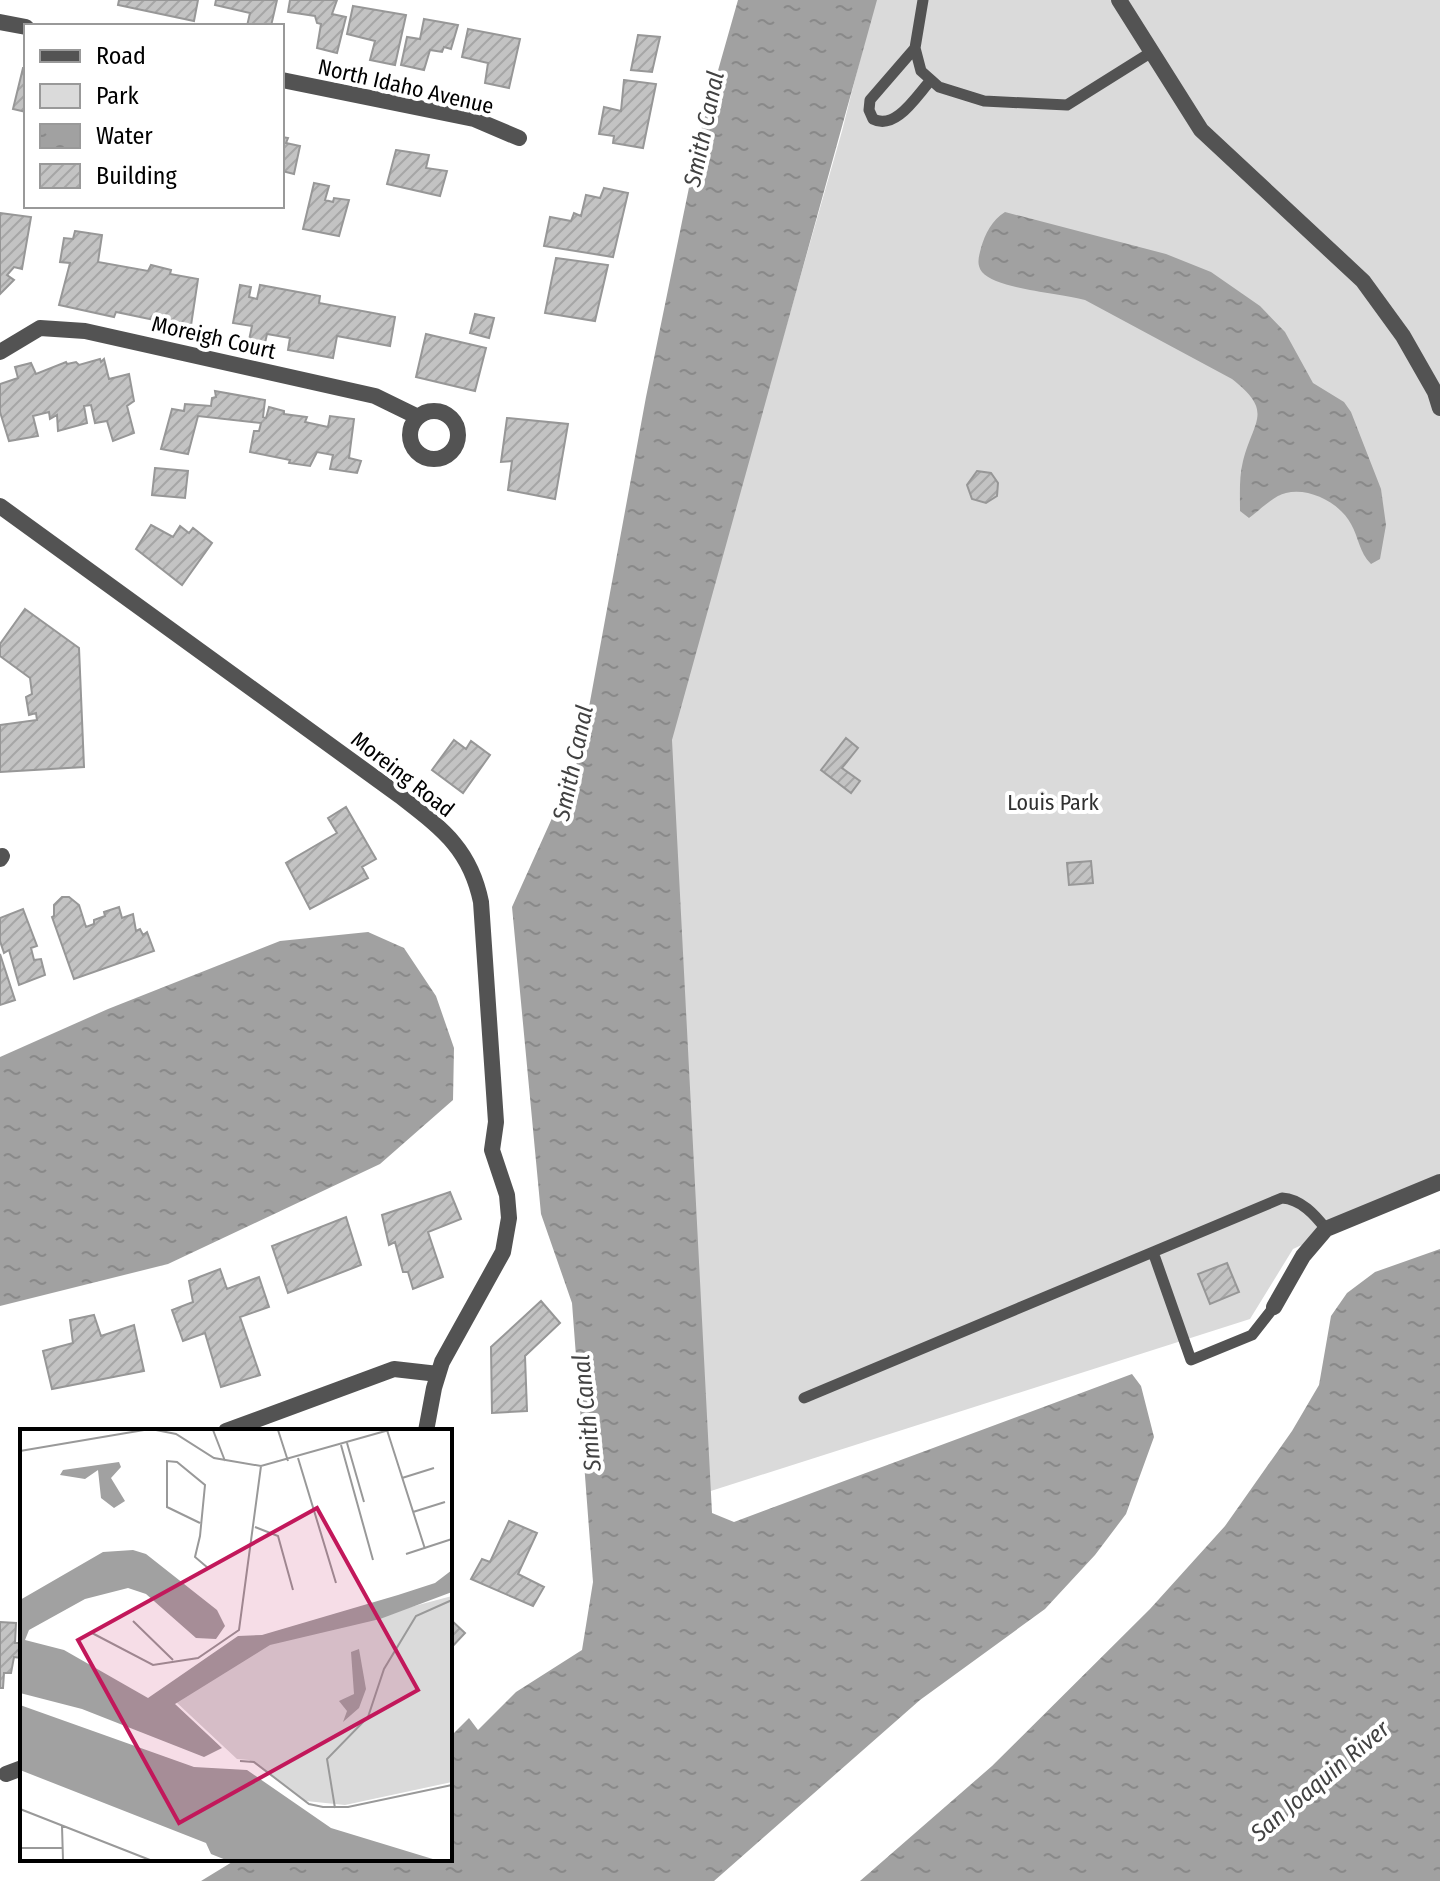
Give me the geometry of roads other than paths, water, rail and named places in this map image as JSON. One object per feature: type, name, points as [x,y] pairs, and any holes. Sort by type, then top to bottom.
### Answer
[{"type":"street","points":[[1119,0],[1201,130],[1363,281],[1403,336],[1435,392],[1440,408]]},
{"type":"street","points":[[0,22],[24,27]]},
{"type":"street","name":"North Idaho Avenue","points":[[284,80],[474,119],[519,138]]},
{"type":"street","name":"Moreigh Court","points":[[0,352],[40,328],[85,331],[375,396],[418,417]]},
{"type":"street","name":"Moreing Road","points":[[0,506],[400,796],[438,827],[467,858],[476,878],[481,902],[496,1122],[492,1150],[507,1195],[509,1218],[503,1252],[438,1374],[426,1429]]},
{"type":"street","points":[[1274,1307],[1303,1256],[1326,1229],[1440,1182]]},
{"type":"street","points":[[231,1429],[394,1369],[438,1374]]},
{"type":"lane","points":[[923,0],[915,48],[921,71],[939,87],[984,101],[1067,105],[1150,53]]},
{"type":"lane","points":[[915,48],[870,100],[869,110],[873,119],[881,123],[893,120],[931,80]]},
{"type":"lane","points":[[804,1398],[1270,1201],[1282,1198],[1298,1202],[1315,1215],[1326,1229]]},
{"type":"lane","points":[[1153,1252],[1191,1360],[1252,1335],[1274,1307]]},
{"type":"water","name":"Smith Canal","points":[[738,0],[877,0],[672,740],[712,1513],[734,1522],[1132,1374],[1141,1386],[1154,1437],[1126,1514],[1095,1555],[1045,1609],[920,1700],[714,1881],[201,1881],[234,1861],[452,1861],[452,1735],[469,1718],[478,1730],[516,1692],[582,1650],[593,1582],[572,1303],[541,1214],[512,907],[580,756],[646,397],[700,134]]},
{"type":"water","points":[[1005,212],[1166,254],[1211,272],[1260,306],[1285,332],[1313,383],[1344,402],[1351,412],[1381,489],[1386,525],[1380,559],[1371,564],[1346,516],[1323,498],[1295,492],[1271,500],[1249,518],[1240,511],[1242,467],[1257,417],[1253,400],[1232,379],[1085,300],[1000,283],[989,278],[980,269],[979,254],[990,228]]},
{"type":"water","points":[[368,932],[404,948],[436,996],[454,1048],[453,1100],[380,1164],[168,1264],[0,1306],[0,1057],[108,1009],[280,941]]},
{"type":"water","name":"San Joaquin River","points":[[1440,1249],[1440,1881],[860,1881],[992,1766],[1150,1609],[1225,1526],[1292,1431],[1319,1385],[1331,1316],[1347,1293],[1375,1272]]},
{"type":"park label","name":"Louis Park","points":[[1053,802]]}]
